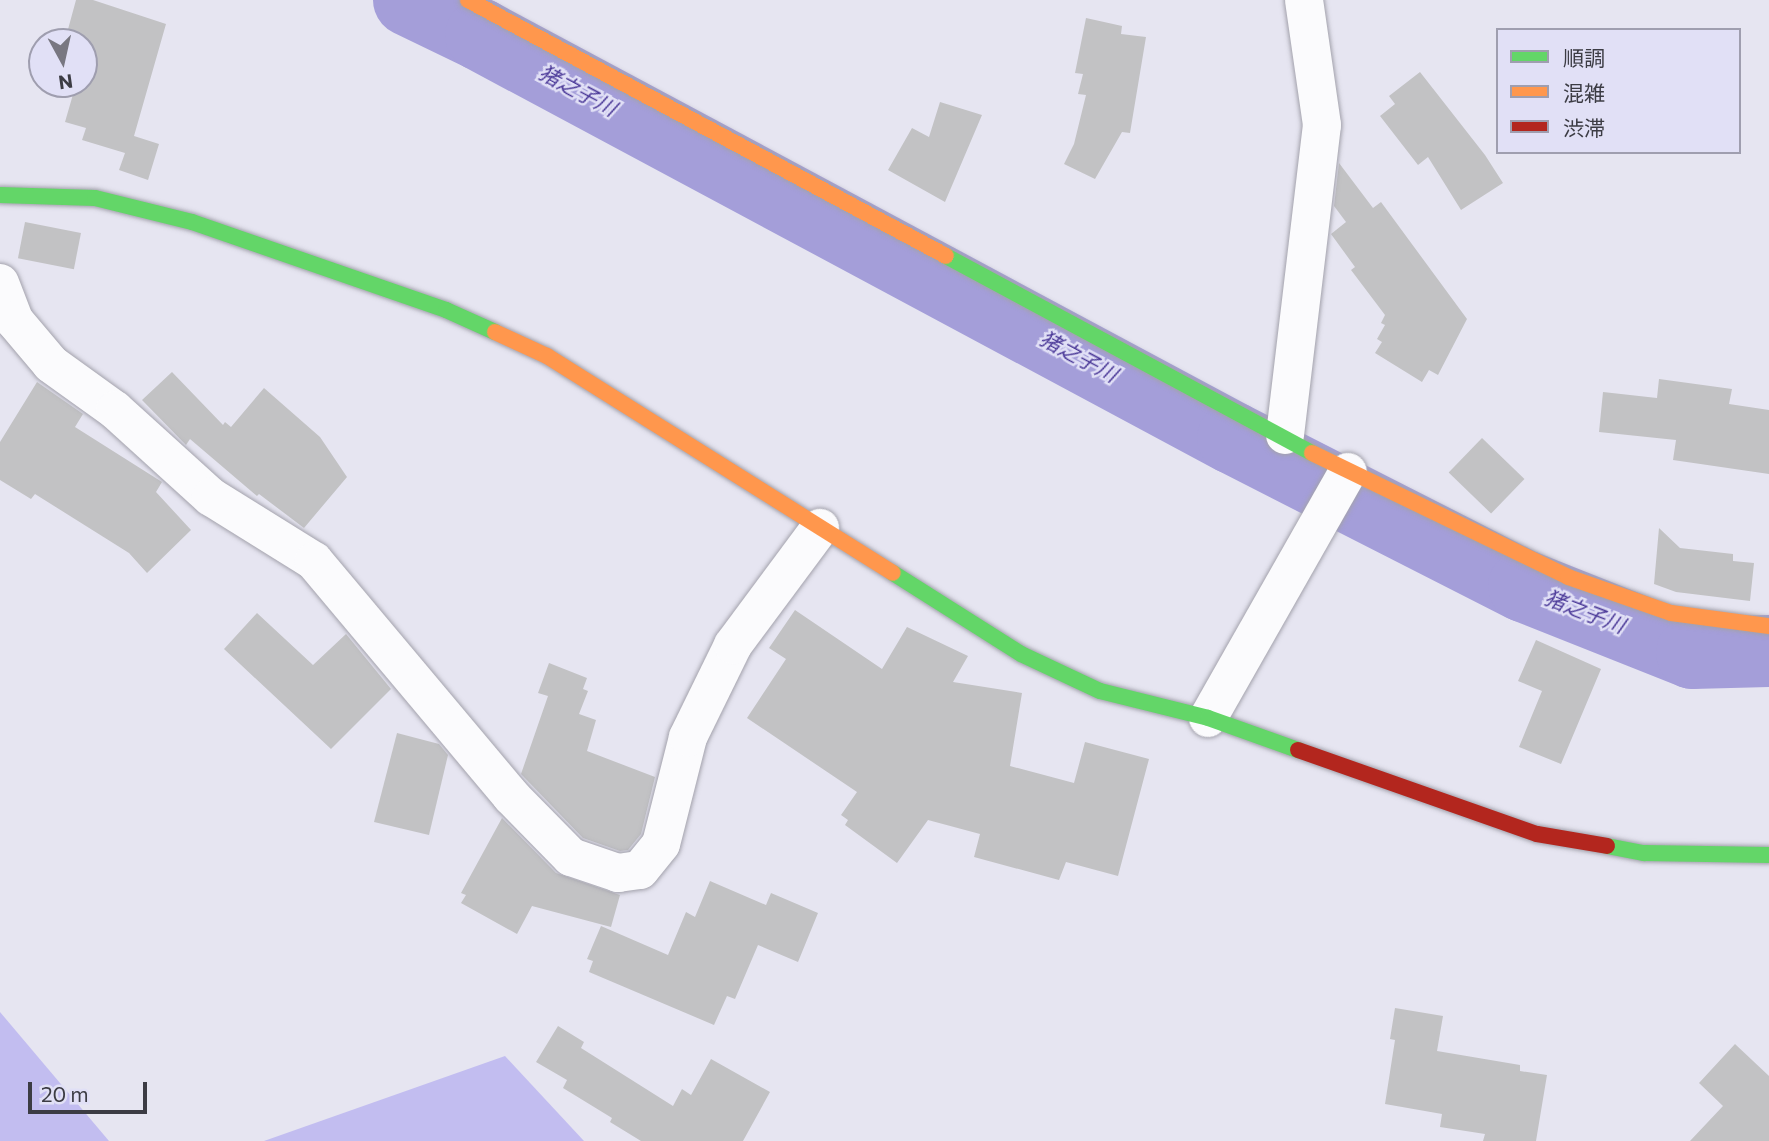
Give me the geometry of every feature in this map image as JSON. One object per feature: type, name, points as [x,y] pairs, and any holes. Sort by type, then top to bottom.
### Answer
[{"type":"street","points":[[468,0],[899,233],[1285,435],[1345,478],[1568,578],[1671,613],[1769,626]]},
{"type":"street","points":[[1285,435],[1322,125],[1304,0]]},
{"type":"street","points":[[0,195],[95,198],[192,222],[446,310],[547,356],[1021,654],[1100,691],[1208,718],[1537,834],[1644,853],[1769,855]]},
{"type":"street","points":[[0,283],[15,320],[51,364],[115,410],[211,497],[314,561],[511,796],[571,857],[618,873],[640,870],[661,844],[688,737],[733,645],[820,528]]},
{"type":"street","points":[[1208,718],[1345,478]]},
{"type":"shaded area","points":[[0,1012],[109,1141],[0,1141]]},
{"type":"shaded area","points":[[505,1056],[584,1141],[264,1141]]},
{"type":"building","points":[[76,0],[93,0],[166,24],[134,136],[159,144],[148,180],[119,170],[125,153],[82,140],[86,128],[65,122],[72,98],[98,98],[98,28],[68,28]]},
{"type":"building","points":[[1086,18],[1122,26],[1121,34],[1146,37],[1130,133],[1122,132],[1095,179],[1064,164],[1074,144],[1086,95],[1078,94],[1083,74],[1075,73]]},
{"type":"building","points":[[1420,72],[1485,155],[1503,183],[1461,210],[1428,157],[1418,165],[1380,116],[1395,104],[1389,96]]},
{"type":"building","points":[[940,102],[982,115],[945,202],[888,170],[912,128],[929,137]]},
{"type":"building","points":[[1339,163],[1373,208],[1381,202],[1467,319],[1438,375],[1429,370],[1422,382],[1375,353],[1382,342],[1377,339],[1385,325],[1381,323],[1385,315],[1351,270],[1355,267],[1331,234],[1346,222],[1334,206]]},
{"type":"building","points":[[25,222],[81,233],[74,269],[18,258]]},
{"type":"building","points":[[172,372],[223,425],[225,422],[231,427],[264,388],[320,437],[347,477],[304,528],[259,494],[257,496],[190,439],[186,445],[142,400]]},
{"type":"building","points":[[1659,379],[1732,389],[1729,404],[1769,410],[1769,474],[1673,460],[1676,440],[1599,432],[1603,392],[1657,398]]},
{"type":"building","points":[[37,382],[83,414],[75,427],[162,482],[156,492],[191,530],[147,573],[129,553],[35,494],[31,499],[0,480],[0,442]]},
{"type":"building","points":[[1482,438],[1524,479],[1491,514],[1449,473]]},
{"type":"building","points":[[1659,528],[1680,548],[1733,554],[1733,561],[1754,563],[1750,601],[1676,592],[1654,584]]},
{"type":"building","points":[[795,610],[882,669],[907,627],[968,656],[953,682],[1022,693],[1010,766],[1074,783],[1085,742],[1149,759],[1118,876],[1066,862],[1059,880],[974,857],[980,834],[928,820],[897,863],[845,825],[848,820],[841,815],[857,792],[747,718],[786,659],[769,648]]},
{"type":"building","points":[[257,613],[313,665],[346,634],[391,689],[331,749],[224,649]]},
{"type":"building","points":[[1536,640],[1601,669],[1561,764],[1519,747],[1542,691],[1518,681]]},
{"type":"building","points":[[549,663],[587,678],[583,689],[588,691],[579,714],[596,720],[587,751],[655,777],[641,834],[628,850],[620,851],[583,838],[521,774],[548,696],[538,693]]},
{"type":"building","points":[[397,733],[439,744],[448,755],[429,835],[374,822]]},
{"type":"building","points":[[502,818],[556,873],[620,895],[611,927],[532,906],[517,934],[461,903],[466,895],[461,893]]},
{"type":"building","points":[[710,881],[766,905],[771,893],[818,913],[798,962],[758,945],[735,999],[727,996],[714,1025],[589,972],[593,961],[587,959],[601,926],[668,955],[686,912],[695,917]]},
{"type":"building","points":[[1395,1008],[1443,1016],[1437,1051],[1520,1065],[1520,1071],[1547,1075],[1536,1141],[1483,1141],[1485,1134],[1440,1127],[1442,1114],[1385,1104],[1395,1040],[1390,1039]]},
{"type":"building","points":[[558,1026],[584,1042],[581,1048],[673,1106],[682,1089],[691,1095],[711,1059],[770,1092],[743,1141],[641,1141],[610,1122],[612,1118],[563,1088],[567,1080],[536,1062]]},
{"type":"building","points":[[1735,1044],[1769,1076],[1769,1141],[1690,1141],[1723,1106],[1699,1083]]},
{"type":"waterway","name":"猪之子川","points":[[409,0],[481,35],[1233,438],[1524,586],[1692,653],[1769,651]]},
{"type":"traffic: fast","points":[[0,195],[95,198],[192,222],[446,310],[495,332]]},
{"type":"traffic: fast","points":[[946,256],[1312,453]]},
{"type":"traffic: fast","points":[[893,573],[1021,654],[1100,691],[1208,718],[1298,750]]},
{"type":"traffic: fast","points":[[1607,846],[1644,853],[1769,855]]},
{"type":"traffic: slow","points":[[468,0],[946,256]]},
{"type":"traffic: slow","points":[[495,332],[547,356],[893,573]]},
{"type":"traffic: slow","points":[[1312,453],[1568,577],[1671,613],[1769,626]]},
{"type":"traffic: jam","points":[[1298,750],[1537,834],[1607,846]]}]
